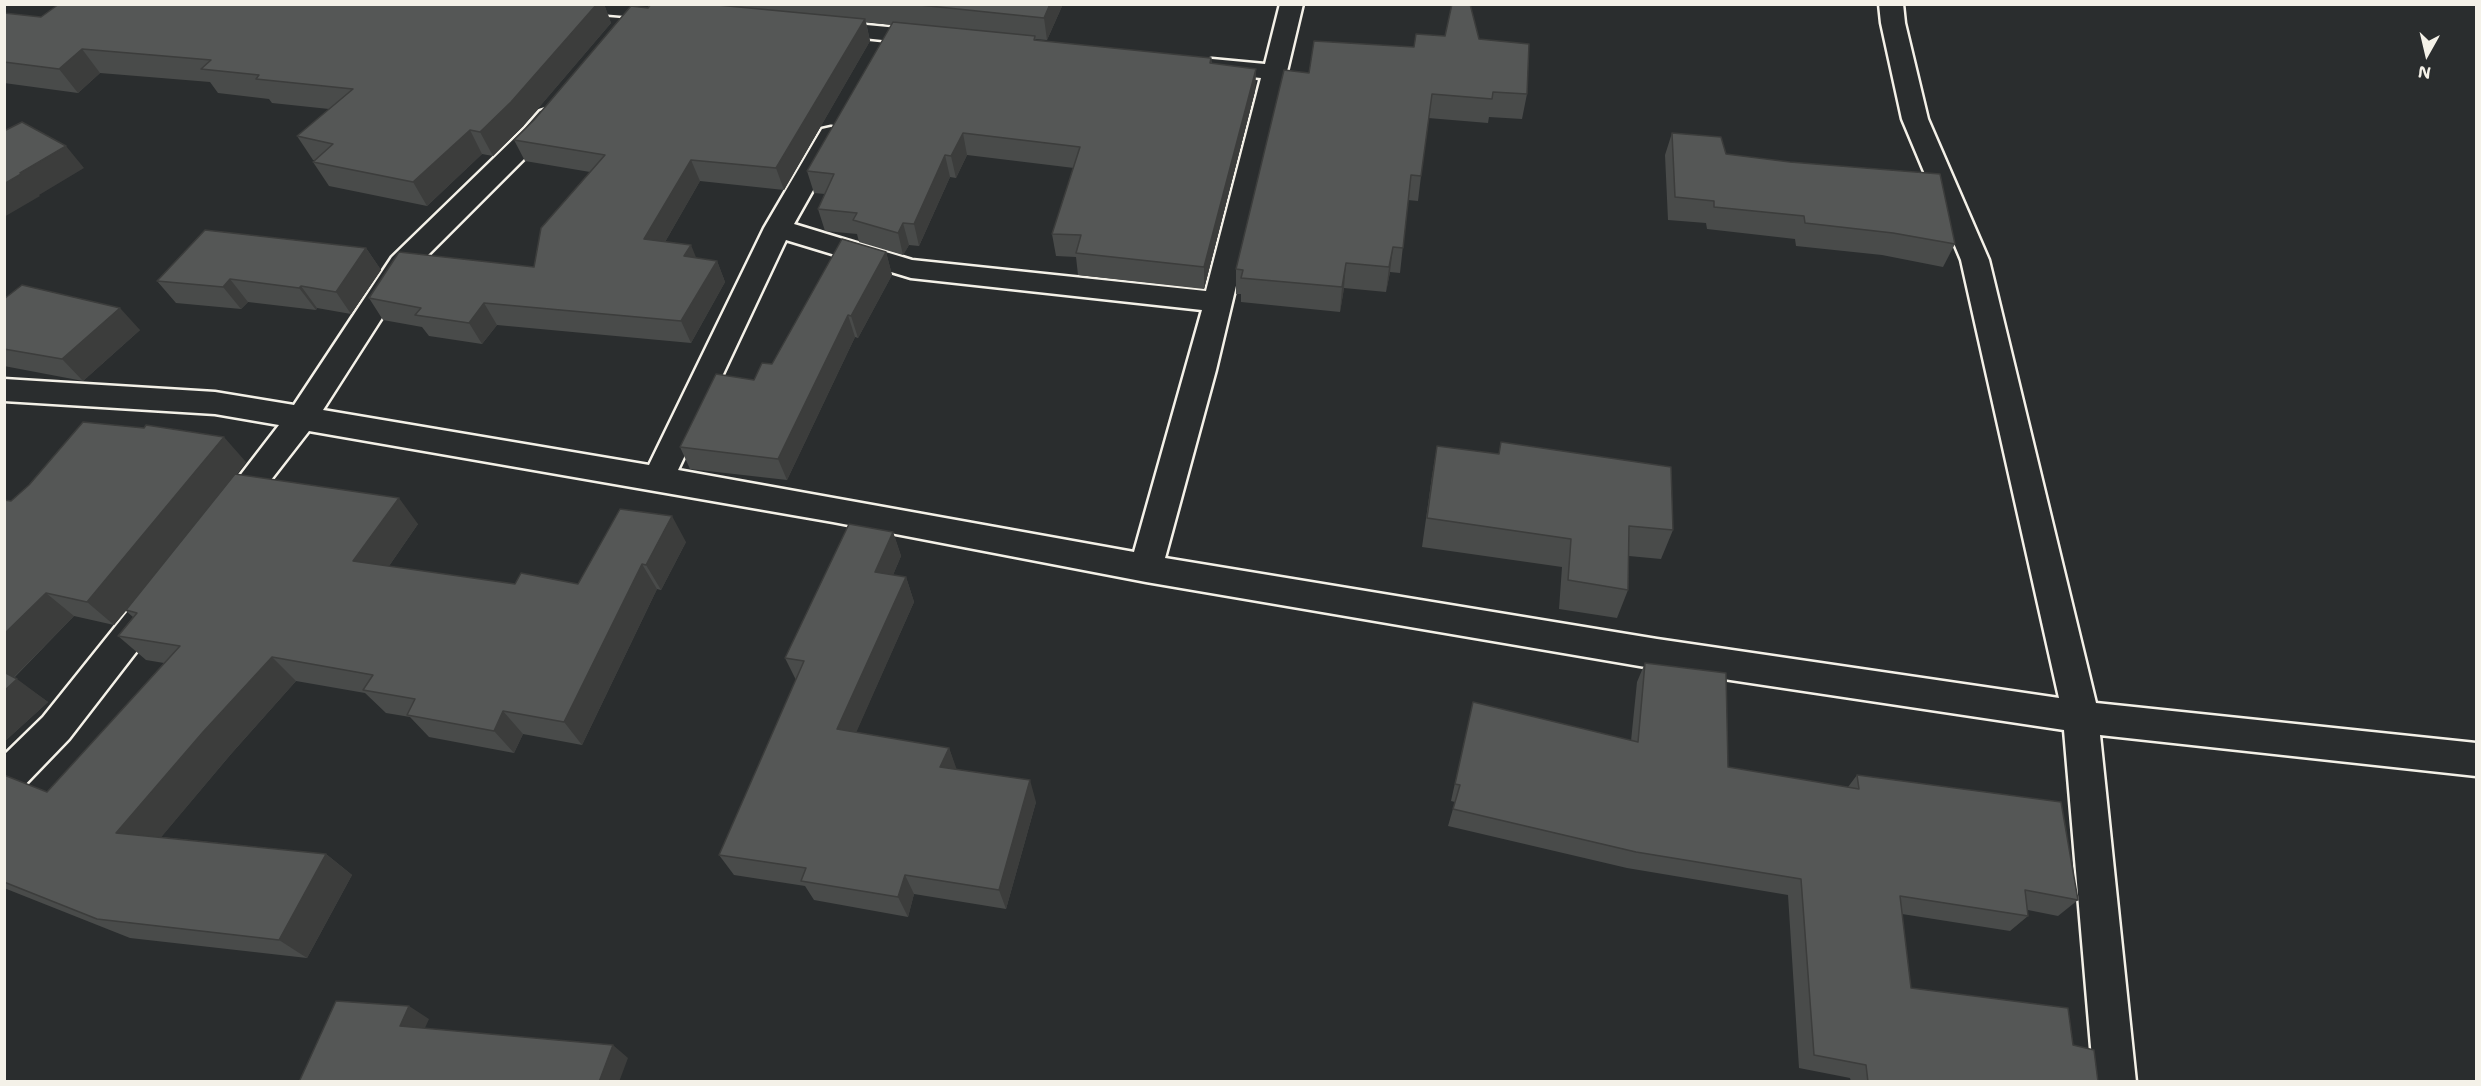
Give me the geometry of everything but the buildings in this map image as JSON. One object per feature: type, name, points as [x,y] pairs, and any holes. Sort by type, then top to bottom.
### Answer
[{"type":"street","points":[[565,4],[641,7],[698,15]]},
{"type":"street","points":[[1146,568],[1218,302],[1292,4]]},
{"type":"street","points":[[1891,4],[1893,24],[1915,119],[1976,260],[2080,717],[2115,1082]]},
{"type":"street","points":[[617,34],[641,7]]},
{"type":"street","points":[[805,26],[883,44],[947,40]]},
{"type":"street","points":[[1193,64],[1275,72]]},
{"type":"street","points":[[212,531],[302,418],[402,264],[534,134],[564,98]]},
{"type":"street","points":[[658,479],[778,228],[842,116]]},
{"type":"street","points":[[778,228],[911,269],[1218,302]]},
{"type":"street","points":[[4,390],[215,403],[833,509],[1146,568],[1645,652],[2080,717],[2476,760]]},
{"type":"street","points":[[4,781],[56,728],[175,578]]}]
